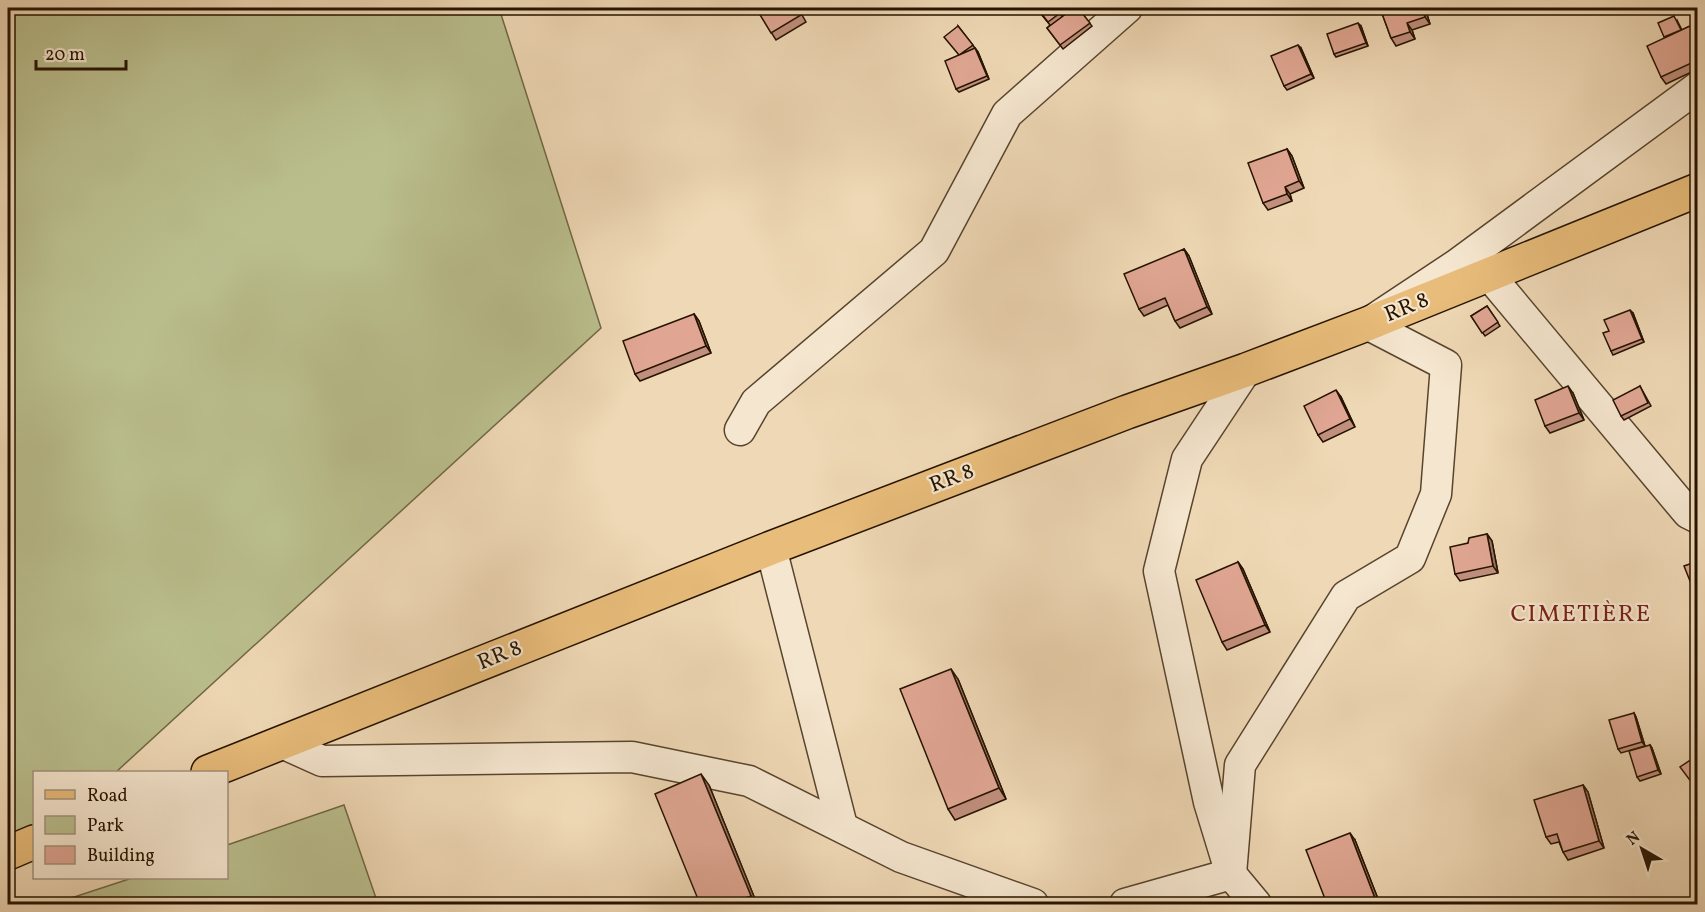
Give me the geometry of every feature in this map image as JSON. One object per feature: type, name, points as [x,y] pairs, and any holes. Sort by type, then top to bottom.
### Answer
[{"type":"main road","name":"RR 8","points":[[211,771],[771,548],[1126,412],[1367,324],[1698,190]]},
{"type":"main road","points":[[8,852],[33,842]]},
{"type":"street","points":[[740,430],[756,402],[934,252],[1007,114],[1127,8]]},
{"type":"street","points":[[1231,874],[1240,765],[1346,596],[1410,558],[1436,494],[1446,366],[1367,324],[1456,265],[1698,87]]},
{"type":"street","points":[[1489,275],[1688,513],[1698,518]]},
{"type":"street","points":[[1246,370],[1187,459],[1159,571],[1209,802],[1231,874],[1256,904]]},
{"type":"street","points":[[771,548],[842,826]]},
{"type":"street","points":[[282,743],[322,761],[632,757],[749,781],[901,856],[1033,904]]},
{"type":"street","points":[[1125,904],[1231,874]]},
{"type":"green space","points":[[8,8],[499,8],[601,328],[117,771],[33,771],[33,848],[8,871]]},
{"type":"green space","points":[[344,805],[378,904],[53,904],[129,879],[228,879],[228,845]]},
{"type":"building","points":[[756,8],[797,8],[801,15],[771,33]]},
{"type":"building","points":[[1037,8],[1056,8],[1060,13],[1048,22]]},
{"type":"building","points":[[1074,8],[1078,8],[1090,23],[1060,45],[1047,28]]},
{"type":"building","points":[[1380,8],[1422,8],[1425,17],[1407,23],[1410,32],[1391,38]]},
{"type":"building","points":[[1674,16],[1681,30],[1664,37],[1658,23]]},
{"type":"building","points":[[1358,23],[1366,43],[1334,54],[1327,34]]},
{"type":"building","points":[[958,26],[973,45],[959,55],[944,37]]},
{"type":"building","points":[[1690,26],[1698,41],[1698,60],[1661,77],[1647,46]]},
{"type":"building","points":[[1298,45],[1311,74],[1284,86],[1271,56]]},
{"type":"building","points":[[975,48],[987,76],[956,89],[945,61]]},
{"type":"building","points":[[1287,149],[1299,181],[1285,187],[1287,194],[1263,203],[1248,163]]},
{"type":"building","points":[[1184,249],[1207,307],[1175,321],[1165,298],[1139,309],[1124,274]]},
{"type":"building","points":[[1487,306],[1498,322],[1482,333],[1471,316]]},
{"type":"building","points":[[1630,310],[1642,339],[1611,351],[1603,333],[1609,331],[1604,320]]},
{"type":"building","points":[[694,314],[706,346],[635,374],[623,341]]},
{"type":"building","points":[[1568,386],[1579,413],[1545,426],[1535,400]]},
{"type":"building","points":[[1640,386],[1648,403],[1621,416],[1613,400]]},
{"type":"building","points":[[1336,390],[1350,419],[1318,435],[1304,406]]},
{"type":"building","points":[[1487,534],[1493,566],[1455,574],[1450,547],[1468,543],[1469,538]]},
{"type":"building","points":[[1698,561],[1698,596],[1696,596],[1684,566]]},
{"type":"building","points":[[1238,562],[1265,625],[1222,642],[1196,580]]},
{"type":"building","points":[[951,669],[999,788],[948,809],[900,689]]},
{"type":"building","points":[[1634,713],[1642,742],[1618,749],[1609,720]]},
{"type":"building","points":[[1650,745],[1658,770],[1637,777],[1629,751]]},
{"type":"building","points":[[1698,755],[1698,791],[1680,767]]},
{"type":"building","points":[[701,774],[751,896],[728,904],[700,904],[655,794]]},
{"type":"building","points":[[1583,785],[1599,841],[1563,852],[1557,834],[1546,837],[1534,800]]},
{"type":"building","points":[[1350,833],[1376,901],[1367,904],[1327,904],[1306,850]]},
{"type":"district","name":"CIMETIÈRE","points":[[1581,615]]}]
